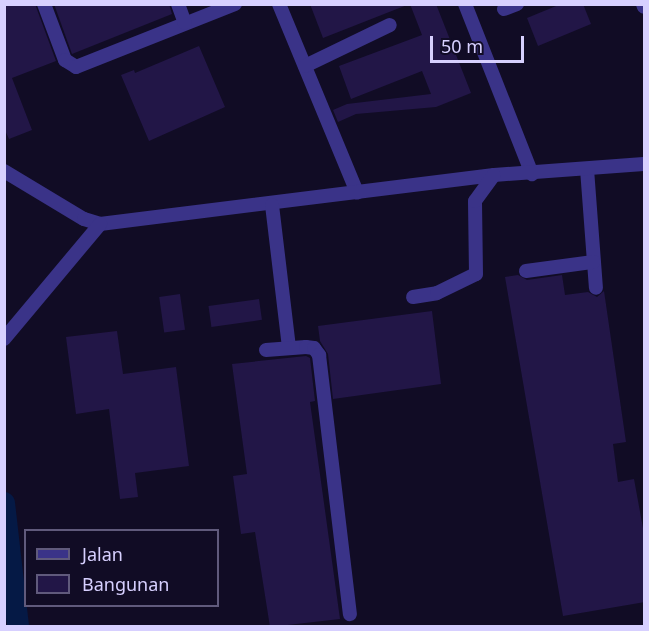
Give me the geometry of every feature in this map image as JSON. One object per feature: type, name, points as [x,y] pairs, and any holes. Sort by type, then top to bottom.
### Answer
[{"type":"street","points":[[44,4],[65,60],[76,67],[235,4]]},
{"type":"street","points":[[177,4],[185,23]]},
{"type":"street","points":[[279,4],[357,192]]},
{"type":"street","points":[[465,4],[532,174]]},
{"type":"street","points":[[305,66],[390,25]]},
{"type":"street","points":[[4,171],[84,219],[100,224],[272,205],[494,175],[645,165]]},
{"type":"street","points":[[587,170],[596,288]]},
{"type":"street","points":[[413,297],[437,293],[476,274],[475,201],[494,175]]},
{"type":"street","points":[[272,205],[289,347]]},
{"type":"street","points":[[4,339],[100,224]]},
{"type":"street","points":[[525,271],[593,262]]},
{"type":"street","points":[[266,350],[289,347],[314,348],[319,355],[350,614]]},
{"type":"building","points":[[4,4],[35,4],[56,61],[12,78],[32,130],[9,139],[4,128]]},
{"type":"building","points":[[54,4],[169,4],[172,14],[72,54]]},
{"type":"building","points":[[310,4],[407,4],[407,5],[323,38]]},
{"type":"building","points":[[410,4],[436,4],[471,93],[436,107],[356,114],[338,122],[333,110],[347,104],[431,94],[422,71],[351,99],[339,66],[422,35]]},
{"type":"building","points":[[561,4],[583,4],[591,24],[538,46],[527,18]]},
{"type":"building","points":[[199,46],[225,107],[149,141],[121,75],[134,70],[135,73]]},
{"type":"building","points":[[518,275],[527,280],[562,275],[565,295],[588,292],[597,297],[604,291],[626,442],[613,444],[618,482],[634,479],[645,539],[645,602],[563,616],[505,277]]},
{"type":"building","points":[[180,294],[185,330],[164,333],[159,297]]},
{"type":"building","points":[[259,299],[262,320],[211,327],[208,306]]},
{"type":"building","points":[[432,311],[441,384],[333,399],[328,354],[320,341],[318,326]]},
{"type":"building","points":[[117,331],[123,374],[176,367],[189,466],[135,473],[138,497],[120,499],[109,409],[76,414],[66,337]]},
{"type":"building","points":[[306,356],[310,358],[315,401],[310,402],[340,619],[270,627],[255,532],[241,534],[233,476],[247,474],[232,364]]},
{"type":"waterway","points":[[4,503],[18,626]]}]
